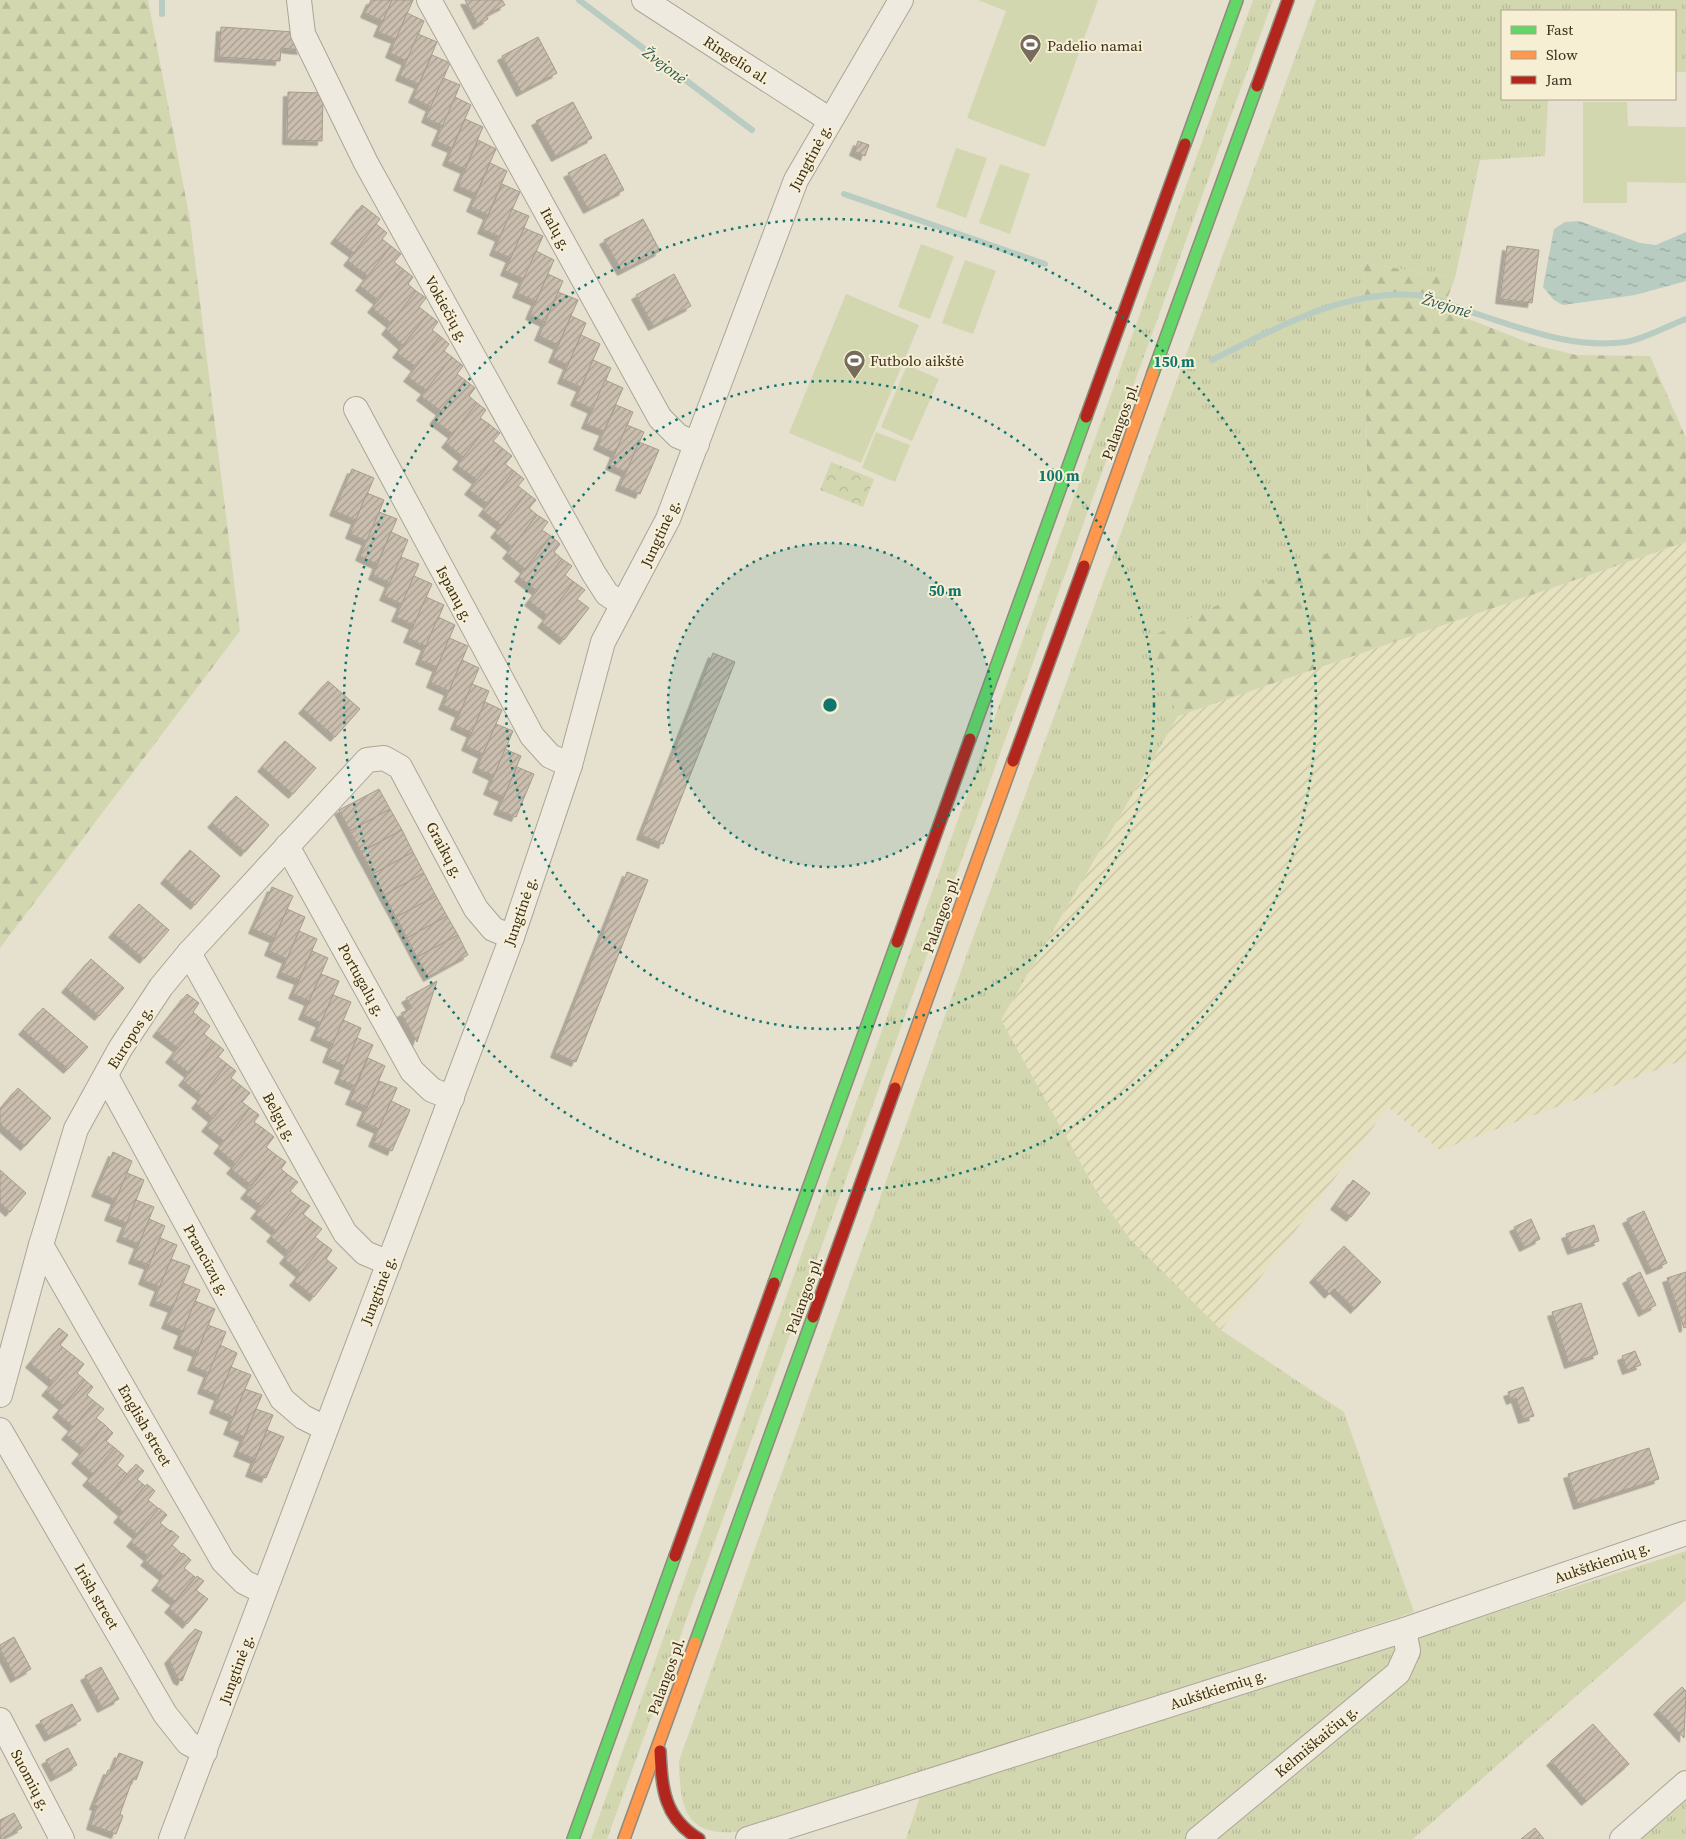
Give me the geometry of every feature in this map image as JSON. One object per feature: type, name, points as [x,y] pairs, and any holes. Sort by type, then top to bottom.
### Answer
[{"type":"highway","points":[[574,1839],[1237,0]]},
{"type":"highway","name":"Palangos pl.","points":[[624,1839],[1288,0]]},
{"type":"highway","points":[[659,1740],[663,1792],[671,1816],[691,1835],[699,1839]]},
{"type":"street","name":"Vokiečių g.","points":[[299,0],[303,34],[366,163],[594,574],[607,594],[622,604]]},
{"type":"street","name":"Italų g.","points":[[429,0],[660,418],[678,436],[697,444]]},
{"type":"street","name":"Ringelio al.","points":[[644,0],[830,120]]},
{"type":"street","name":"Jungtinė g.","points":[[172,1839],[512,937],[570,765],[603,642],[622,604],[641,574],[668,519],[796,180],[901,0]]},
{"type":"street","name":"Ispanų g.","points":[[356,409],[532,736],[550,756],[570,765]]},
{"type":"street","name":"Europos g.","points":[[0,1394],[41,1245],[76,1129],[120,1049],[156,995],[189,953],[367,760],[384,758]]},
{"type":"street","name":"Graikų g.","points":[[384,758],[400,767],[409,781],[476,909],[493,929],[512,937]]},
{"type":"street","name":"Portugalų g.","points":[[287,846],[412,1071],[432,1090],[452,1098]]},
{"type":"street","name":"Belgų g.","points":[[189,953],[345,1233],[365,1254],[389,1264]]},
{"type":"street","name":"Prancūzų g.","points":[[106,1076],[282,1398],[303,1416],[326,1428]]},
{"type":"street","name":"English street","points":[[41,1245],[223,1561],[244,1582],[264,1592]]},
{"type":"street","name":"Irish street","points":[[0,1430],[165,1714],[188,1743],[205,1752]]},
{"type":"street","name":"Aukštkiemių g.","points":[[748,1839],[1404,1630],[1686,1533]]},
{"type":"street","name":"Kelmiškaičių g.","points":[[1198,1839],[1398,1672],[1408,1651],[1404,1630]]},
{"type":"street","name":"Suomių g.","points":[[0,1720],[62,1839]]},
{"type":"street","points":[[1622,1839],[1686,1783]]},
{"type":"shaded area","points":[[1686,542],[1686,1059],[1440,1150],[1388,1107],[1221,1330],[1130,1239],[1099,1196],[1001,1020],[1178,716]]},
{"type":"green space","points":[[0,0],[148,0],[190,220],[240,631],[0,948]]},
{"type":"green space","name":"Padelio namai","points":[[978,0],[1098,0],[1045,147],[967,118],[1006,11]]},
{"type":"green space","points":[[1253,0],[1273,0],[607,1839],[591,1839]]},
{"type":"green space","points":[[1316,0],[1686,0],[1686,72],[1676,72],[1676,10],[1501,10],[1501,100],[1548,100],[1545,156],[1480,160],[1455,278],[1364,263],[1368,535],[1148,638],[1178,716],[1001,1020],[1099,1196],[1130,1239],[1221,1330],[1344,1412],[1414,1612],[744,1831],[724,1832],[709,1830],[698,1825],[690,1817],[684,1806],[681,1793],[679,1761],[966,957]]},
{"type":"green space","points":[[1583,102],[1627,102],[1628,126],[1686,127],[1686,183],[1627,182],[1627,203],[1583,203]]},
{"type":"green space","points":[[956,148],[987,158],[966,218],[936,207]]},
{"type":"green space","points":[[1000,164],[1030,174],[1010,234],[979,223]]},
{"type":"green space","points":[[921,244],[954,256],[930,319],[898,307]]},
{"type":"green space","points":[[965,260],[996,271],[973,334],[942,323]]},
{"type":"green space","points":[[1364,263],[1455,278],[1443,309],[1535,345],[1576,355],[1650,356],[1686,438],[1686,542],[1178,716],[1148,638],[1368,534]]},
{"type":"green space","name":"Futbolo aikštė","points":[[846,294],[919,325],[861,463],[789,433]]},
{"type":"green space","points":[[907,365],[939,379],[912,441],[881,427]]},
{"type":"green space","points":[[876,432],[910,445],[895,482],[862,468]]},
{"type":"green space","points":[[831,462],[874,479],[863,507],[820,490]]},
{"type":"green space","points":[[1686,1551],[1686,1600],[1413,1839],[906,1839],[920,1797]]},
{"type":"green space","points":[[1686,1795],[1686,1839],[1637,1839]]},
{"type":"water","points":[[1579,221],[1640,243],[1656,245],[1686,232],[1686,281],[1635,295],[1563,305],[1554,300],[1543,287],[1554,229],[1565,222]]},
{"type":"building","points":[[371,0],[392,0],[383,21],[365,13]]},
{"type":"building","points":[[392,0],[413,0],[396,39],[378,32]]},
{"type":"building","points":[[465,0],[502,0],[505,5],[486,15],[488,19],[478,25]]},
{"type":"building","points":[[407,13],[424,21],[407,61],[390,53]]},
{"type":"building","points":[[221,27],[294,32],[302,50],[281,48],[280,61],[219,57]]},
{"type":"building","points":[[418,34],[437,42],[419,84],[400,76]]},
{"type":"building","points":[[538,37],[557,73],[521,92],[502,56]]},
{"type":"building","points":[[432,55],[450,63],[431,107],[413,98]]},
{"type":"building","points":[[443,78],[460,85],[443,126],[426,118]]},
{"type":"building","points":[[288,92],[323,93],[322,141],[287,140]]},
{"type":"building","points":[[455,97],[471,105],[452,148],[436,141]]},
{"type":"building","points":[[573,102],[592,138],[556,157],[536,121]]},
{"type":"building","points":[[465,119],[483,127],[465,169],[447,161]]},
{"type":"building","points":[[478,140],[496,149],[476,194],[458,186]]},
{"type":"building","points":[[858,141],[869,145],[865,156],[854,151]]},
{"type":"building","points":[[605,154],[624,190],[588,209],[568,173]]},
{"type":"building","points":[[490,163],[507,171],[488,215],[471,207]]},
{"type":"building","points":[[502,184],[520,192],[500,237],[482,229]]},
{"type":"building","points":[[362,205],[380,219],[354,253],[335,239]]},
{"type":"building","points":[[512,209],[529,216],[511,258],[494,251]]},
{"type":"building","points":[[643,219],[660,251],[622,271],[604,240]]},
{"type":"building","points":[[376,224],[387,233],[382,239],[391,246],[368,276],[348,261]]},
{"type":"building","points":[[524,228],[543,236],[524,279],[505,271]]},
{"type":"building","points":[[391,246],[401,254],[394,262],[403,269],[378,300],[360,286]]},
{"type":"building","points":[[1507,246],[1539,250],[1532,303],[1500,299]]},
{"type":"building","points":[[536,251],[554,260],[536,301],[517,293]]},
{"type":"building","points":[[403,269],[413,277],[408,284],[416,291],[391,323],[372,308]]},
{"type":"building","points":[[548,274],[563,281],[545,322],[530,315]]},
{"type":"building","points":[[674,274],[691,306],[653,326],[636,295]]},
{"type":"building","points":[[416,291],[426,298],[419,307],[428,314],[403,345],[386,330]]},
{"type":"building","points":[[558,292],[578,300],[558,345],[539,336]]},
{"type":"building","points":[[428,314],[438,322],[432,330],[440,336],[416,367],[397,353]]},
{"type":"building","points":[[571,316],[586,323],[568,365],[553,358]]},
{"type":"building","points":[[581,335],[600,344],[581,387],[562,379]]},
{"type":"building","points":[[440,336],[449,344],[444,351],[452,357],[426,390],[408,377]]},
{"type":"building","points":[[452,357],[463,366],[457,374],[465,380],[441,411],[421,396]]},
{"type":"building","points":[[593,360],[611,368],[593,409],[575,401]]},
{"type":"building","points":[[465,380],[475,388],[469,396],[477,403],[453,434],[434,420]]},
{"type":"building","points":[[605,380],[623,388],[604,431],[586,424]]},
{"type":"building","points":[[477,403],[486,410],[480,418],[489,424],[463,457],[446,443]]},
{"type":"building","points":[[616,405],[633,412],[615,453],[598,445]]},
{"type":"building","points":[[489,424],[500,433],[493,441],[502,448],[477,480],[457,465]]},
{"type":"building","points":[[627,425],[644,432],[626,472],[610,465]]},
{"type":"building","points":[[639,442],[659,450],[640,494],[620,486]]},
{"type":"building","points":[[502,448],[512,456],[505,464],[514,471],[488,504],[469,490]]},
{"type":"building","points":[[352,469],[374,478],[356,520],[334,511]]},
{"type":"building","points":[[514,471],[524,479],[518,486],[527,493],[501,525],[483,511]]},
{"type":"building","points":[[367,493],[384,500],[367,541],[350,534]]},
{"type":"building","points":[[527,493],[536,500],[529,508],[537,515],[512,547],[495,533]]},
{"type":"building","points":[[379,512],[397,519],[377,564],[360,556]]},
{"type":"building","points":[[537,515],[548,522],[542,530],[551,536],[525,569],[507,554]]},
{"type":"building","points":[[391,532],[408,540],[390,583],[373,575]]},
{"type":"building","points":[[551,536],[560,544],[554,552],[562,559],[537,591],[519,577]]},
{"type":"building","points":[[401,557],[419,564],[402,604],[384,596]]},
{"type":"building","points":[[562,559],[572,566],[565,575],[574,582],[548,616],[529,601]]},
{"type":"building","points":[[414,576],[432,584],[414,625],[396,617]]},
{"type":"building","points":[[574,582],[585,590],[577,599],[589,608],[564,640],[542,623]]},
{"type":"building","points":[[426,597],[444,605],[426,646],[408,638]]},
{"type":"building","points":[[438,617],[455,625],[437,667],[420,660]]},
{"type":"building","points":[[449,638],[468,646],[449,691],[431,683]]},
{"type":"building","points":[[713,653],[735,662],[663,844],[641,835]]},
{"type":"building","points":[[462,660],[479,668],[460,713],[443,705]]},
{"type":"building","points":[[328,681],[360,709],[335,737],[303,709]]},
{"type":"building","points":[[472,684],[489,691],[472,733],[455,725]]},
{"type":"building","points":[[485,702],[502,710],[483,754],[466,746]]},
{"type":"building","points":[[496,724],[513,731],[494,776],[477,768]]},
{"type":"building","points":[[285,741],[316,768],[293,794],[262,767]]},
{"type":"building","points":[[505,749],[521,756],[504,797],[488,790]]},
{"type":"building","points":[[517,767],[534,774],[516,817],[498,810]]},
{"type":"building","points":[[379,789],[390,809],[350,831],[339,810]]},
{"type":"building","points":[[236,796],[269,825],[245,852],[212,823]]},
{"type":"building","points":[[390,809],[402,830],[361,852],[350,831]]},
{"type":"building","points":[[402,830],[413,852],[373,874],[361,852]]},
{"type":"building","points":[[190,850],[220,876],[195,905],[165,879]]},
{"type":"building","points":[[413,852],[424,873],[384,895],[373,874]]},
{"type":"building","points":[[627,872],[648,880],[576,1062],[555,1053]]},
{"type":"building","points":[[424,873],[436,896],[396,917],[384,895]]},
{"type":"building","points":[[272,887],[293,896],[274,938],[253,929]]},
{"type":"building","points":[[436,896],[447,916],[407,938],[396,917]]},
{"type":"building","points":[[139,904],[169,930],[144,959],[113,933]]},
{"type":"building","points":[[287,909],[305,917],[287,959],[269,951]]},
{"type":"building","points":[[447,916],[458,935],[417,957],[407,938]]},
{"type":"building","points":[[299,931],[317,939],[299,980],[281,973]]},
{"type":"building","points":[[458,935],[468,955],[428,977],[417,957]]},
{"type":"building","points":[[312,951],[328,958],[309,1001],[293,994]]},
{"type":"building","points":[[91,959],[124,988],[99,1016],[66,988]]},
{"type":"building","points":[[321,974],[339,981],[321,1023],[303,1015]]},
{"type":"building","points":[[437,981],[417,1042],[401,1013],[412,1008],[406,998]]},
{"type":"building","points":[[187,994],[199,1003],[193,1012],[201,1019],[178,1048],[157,1032]]},
{"type":"building","points":[[333,995],[351,1002],[333,1044],[315,1036]]},
{"type":"building","points":[[43,1008],[88,1047],[68,1069],[23,1030]]},
{"type":"building","points":[[201,1019],[210,1026],[204,1034],[214,1042],[189,1073],[170,1058]]},
{"type":"building","points":[[343,1020],[361,1028],[345,1066],[327,1058]]},
{"type":"building","points":[[357,1038],[373,1045],[355,1086],[339,1079]]},
{"type":"building","points":[[214,1042],[224,1050],[218,1057],[227,1064],[202,1096],[183,1081]]},
{"type":"building","points":[[368,1058],[385,1066],[367,1107],[350,1100]]},
{"type":"building","points":[[227,1064],[236,1071],[231,1078],[240,1085],[213,1118],[196,1104]]},
{"type":"building","points":[[379,1081],[397,1088],[379,1129],[361,1121]]},
{"type":"building","points":[[240,1085],[250,1093],[242,1102],[250,1108],[224,1141],[206,1127]]},
{"type":"building","points":[[18,1088],[51,1118],[25,1146],[0,1124],[0,1109]]},
{"type":"building","points":[[391,1101],[410,1110],[392,1151],[373,1142]]},
{"type":"building","points":[[250,1108],[259,1115],[254,1122],[264,1129],[236,1164],[218,1149]]},
{"type":"building","points":[[264,1129],[274,1137],[266,1147],[276,1155],[251,1185],[231,1169]]},
{"type":"building","points":[[113,1152],[132,1161],[116,1200],[96,1192]]},
{"type":"building","points":[[276,1155],[286,1162],[281,1169],[287,1174],[261,1206],[245,1194]]},
{"type":"building","points":[[0,1170],[26,1193],[10,1212],[0,1203]]},
{"type":"building","points":[[127,1173],[144,1180],[127,1223],[109,1216]]},
{"type":"building","points":[[287,1174],[298,1182],[290,1191],[301,1200],[276,1231],[255,1214]]},
{"type":"building","points":[[1353,1180],[1370,1193],[1351,1217],[1335,1205]]},
{"type":"building","points":[[136,1200],[154,1207],[139,1244],[121,1237]]},
{"type":"building","points":[[301,1200],[310,1206],[303,1214],[313,1222],[289,1252],[271,1237]]},
{"type":"building","points":[[1644,1211],[1667,1263],[1651,1270],[1627,1219]]},
{"type":"building","points":[[149,1219],[165,1226],[149,1265],[133,1259]]},
{"type":"building","points":[[1531,1219],[1540,1239],[1524,1247],[1514,1227]]},
{"type":"building","points":[[313,1222],[322,1229],[315,1237],[324,1244],[301,1273],[284,1259]]},
{"type":"building","points":[[1594,1225],[1599,1241],[1572,1250],[1566,1234]]},
{"type":"building","points":[[160,1238],[177,1245],[160,1287],[143,1280]]},
{"type":"building","points":[[324,1244],[332,1250],[326,1259],[337,1268],[314,1297],[294,1281]]},
{"type":"building","points":[[1344,1246],[1381,1282],[1355,1309],[1334,1289],[1329,1294],[1314,1278]]},
{"type":"building","points":[[171,1259],[190,1266],[173,1308],[154,1301]]},
{"type":"building","points":[[1640,1272],[1656,1305],[1643,1312],[1627,1279]]},
{"type":"building","points":[[1686,1272],[1686,1327],[1684,1328],[1667,1278]]},
{"type":"building","points":[[183,1283],[200,1290],[183,1331],[166,1324]]},
{"type":"building","points":[[195,1301],[215,1309],[197,1352],[178,1344]]},
{"type":"building","points":[[1581,1303],[1598,1354],[1569,1364],[1552,1312]]},
{"type":"building","points":[[208,1325],[226,1332],[209,1373],[192,1366]]},
{"type":"building","points":[[59,1328],[68,1335],[60,1345],[75,1357],[54,1383],[30,1363]]},
{"type":"building","points":[[220,1345],[237,1353],[219,1396],[202,1389]]},
{"type":"building","points":[[1635,1351],[1641,1365],[1627,1370],[1622,1356]]},
{"type":"building","points":[[75,1357],[84,1364],[77,1373],[85,1380],[63,1405],[46,1391]]},
{"type":"building","points":[[231,1367],[251,1375],[233,1417],[214,1409]]},
{"type":"building","points":[[85,1380],[93,1387],[87,1395],[95,1402],[73,1427],[57,1413]]},
{"type":"building","points":[[1523,1387],[1534,1416],[1523,1419],[1516,1398],[1511,1400],[1508,1392]]},
{"type":"building","points":[[245,1389],[262,1395],[244,1437],[228,1430]]},
{"type":"building","points":[[95,1402],[104,1409],[96,1418],[105,1425],[84,1450],[66,1435]]},
{"type":"building","points":[[256,1409],[273,1415],[255,1459],[238,1452]]},
{"type":"building","points":[[105,1425],[113,1433],[106,1441],[115,1448],[93,1474],[76,1459]]},
{"type":"building","points":[[267,1430],[284,1437],[266,1478],[250,1472]]},
{"type":"building","points":[[115,1448],[124,1456],[117,1465],[127,1474],[107,1498],[87,1481]]},
{"type":"building","points":[[1649,1448],[1659,1479],[1578,1505],[1568,1474]]},
{"type":"building","points":[[136,1464],[144,1471],[137,1479],[145,1486],[123,1512],[107,1498]]},
{"type":"building","points":[[147,1484],[155,1491],[148,1500],[159,1509],[137,1534],[118,1518]]},
{"type":"building","points":[[159,1508],[167,1515],[160,1523],[170,1531],[149,1557],[131,1542]]},
{"type":"building","points":[[171,1530],[179,1537],[172,1545],[182,1554],[164,1576],[145,1561]]},
{"type":"building","points":[[183,1553],[191,1560],[184,1568],[195,1577],[175,1601],[156,1586]]},
{"type":"building","points":[[197,1576],[204,1581],[196,1590],[208,1599],[187,1624],[169,1608]]},
{"type":"building","points":[[195,1629],[202,1632],[182,1681],[178,1679],[169,1659]]},
{"type":"building","points":[[14,1637],[31,1669],[15,1678],[0,1649],[0,1645]]},
{"type":"building","points":[[101,1667],[119,1699],[102,1708],[85,1676]]},
{"type":"building","points":[[1682,1687],[1686,1691],[1684,1738],[1658,1710]]},
{"type":"building","points":[[72,1704],[81,1720],[49,1737],[40,1721]]},
{"type":"building","points":[[1593,1724],[1629,1764],[1586,1801],[1551,1761]]},
{"type":"building","points":[[68,1748],[77,1765],[55,1777],[46,1760]]},
{"type":"building","points":[[119,1753],[143,1762],[136,1780],[133,1778],[120,1814],[123,1816],[116,1834],[91,1825],[97,1806],[94,1805],[108,1770],[112,1771]]},
{"type":"building","points":[[14,1813],[22,1828],[4,1837],[5,1839],[0,1839],[0,1820]]},
{"type":"building","points":[[1535,1828],[1544,1839],[1521,1839]]},
{"type":"waterway","points":[[162,0],[162,14]]},
{"type":"waterway","name":"Žvejonė","points":[[579,0],[752,130]]},
{"type":"waterway","name":"Žvejonė","points":[[844,194],[1045,264]]},
{"type":"waterway","name":"Žvejonė","points":[[1212,360],[1285,324],[1310,314],[1362,298],[1389,295],[1423,296],[1530,331],[1586,343],[1626,342],[1686,319]]},
{"type":"traffic: fast","points":[[1185,144],[1237,0]]},
{"type":"traffic: fast","points":[[1153,373],[1257,86]]},
{"type":"traffic: fast","points":[[970,739],[1086,417]]},
{"type":"traffic: fast","points":[[774,1283],[897,942]]},
{"type":"traffic: fast","points":[[695,1643],[813,1317]]},
{"type":"traffic: fast","points":[[573,1839],[675,1556]]},
{"type":"traffic: slow","points":[[1084,566],[1153,373]]},
{"type":"traffic: slow","points":[[895,1088],[1013,761]]},
{"type":"traffic: slow","points":[[624,1839],[695,1643]]},
{"type":"traffic: jam","points":[[1257,86],[1288,0]]},
{"type":"traffic: jam","points":[[1086,417],[1185,144]]},
{"type":"traffic: jam","points":[[1013,761],[1084,566]]},
{"type":"traffic: jam","points":[[897,942],[970,739]]},
{"type":"traffic: jam","points":[[813,1317],[895,1088]]},
{"type":"traffic: jam","points":[[675,1556],[774,1283]]},
{"type":"traffic: jam","points":[[660,1751],[662,1778],[667,1801],[678,1822],[699,1839]]},
{"type":"place","name":"Padelio namai","points":[[1031,64]]},
{"type":"place","name":"Futbolo aikštė","points":[[854,379]]}]
